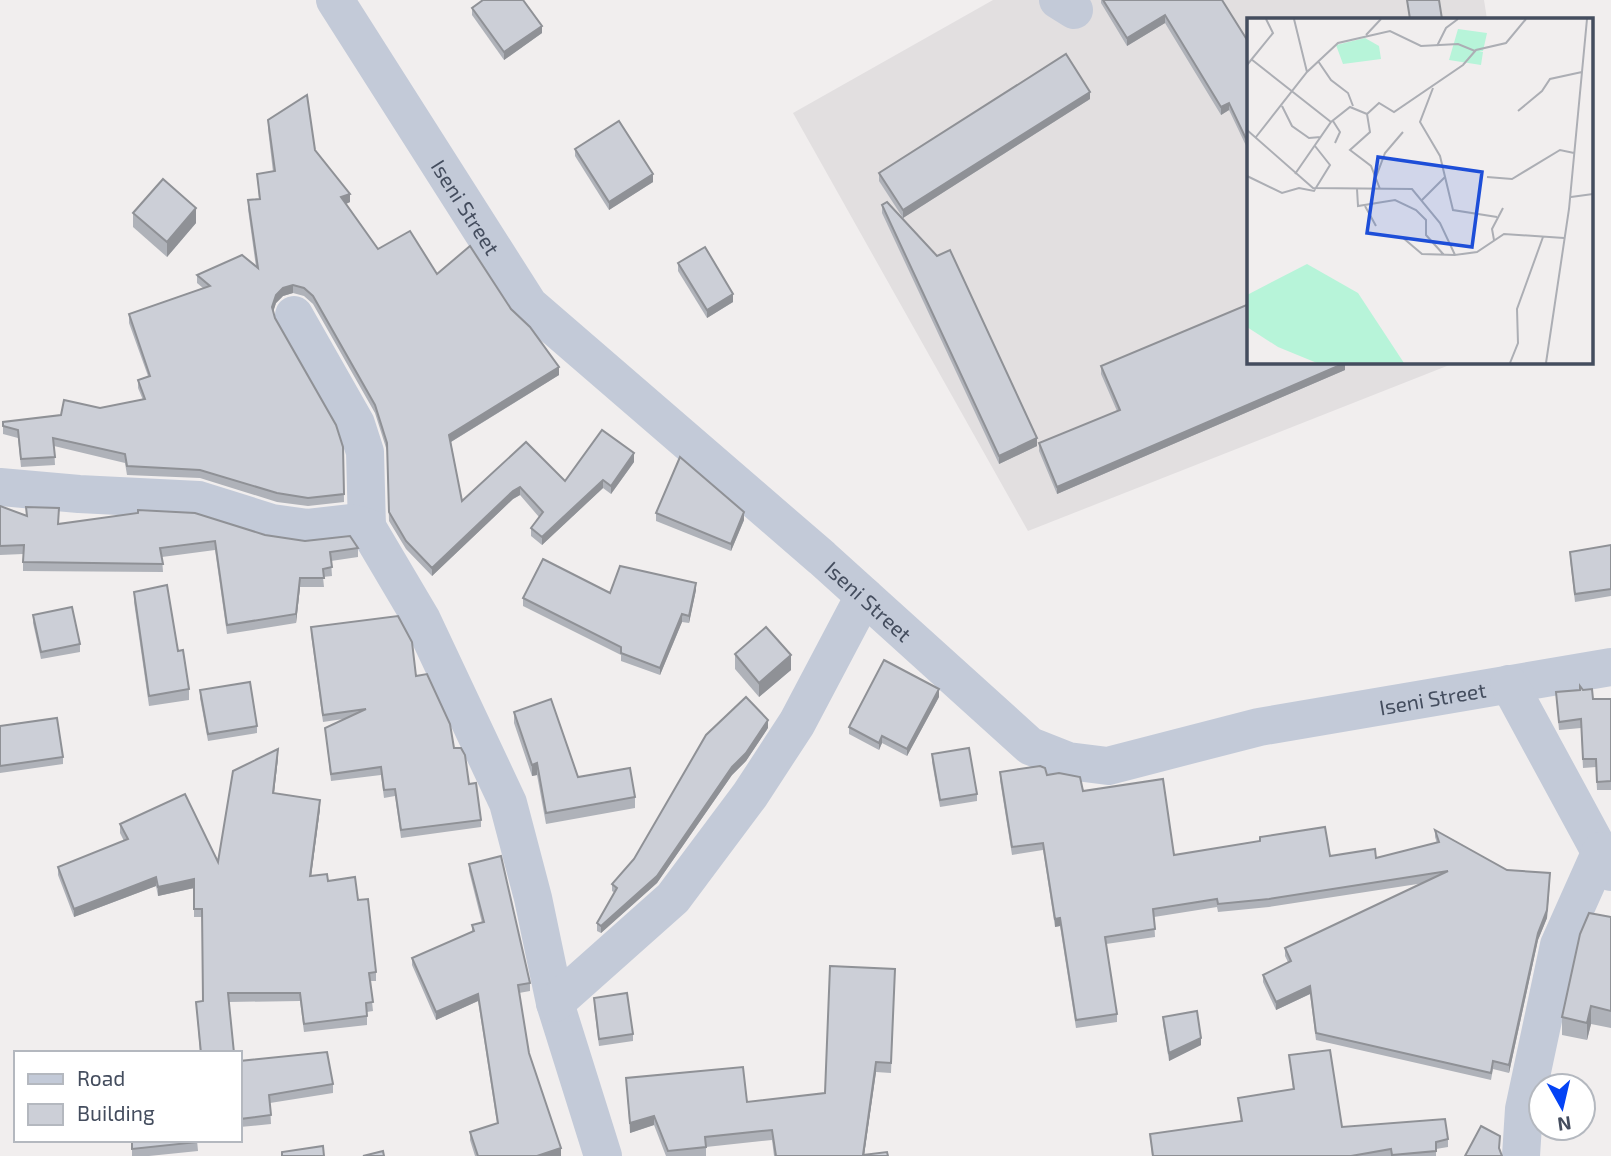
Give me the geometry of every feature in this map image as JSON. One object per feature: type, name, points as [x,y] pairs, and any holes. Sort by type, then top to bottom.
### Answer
[{"type":"street","name":"Iseni Street","points":[[335,0],[529,304],[1030,746],[1069,761],[1108,765],[1258,727],[1611,667]]},
{"type":"street","points":[[294,315],[356,424],[365,452],[367,527],[422,620],[508,803],[533,898],[555,1003],[603,1156]]},
{"type":"street","points":[[0,487],[79,495],[199,500],[272,523],[308,528],[352,523],[367,527]]},
{"type":"street","points":[[555,1003],[673,898],[750,795],[797,723],[863,596]]},
{"type":"street","points":[[1509,684],[1606,862],[1559,945],[1524,1109],[1521,1156]]},
{"type":"shaded area","points":[[993,0],[1484,0],[1487,18],[1247,18],[1247,364],[1452,364],[1028,531],[793,113]]},
{"type":"building","points":[[483,0],[523,0],[542,26],[504,52],[472,8]]},
{"type":"building","points":[[1103,0],[1222,0],[1247,40],[1247,141],[1229,103],[1221,107],[1165,15],[1127,38]]},
{"type":"building","points":[[1407,0],[1439,0],[1442,18],[1410,18]]},
{"type":"building","points":[[1066,54],[1090,92],[903,210],[879,173]]},
{"type":"building","points":[[307,95],[315,150],[350,194],[341,197],[378,249],[410,231],[437,274],[470,246],[511,309],[530,327],[559,367],[449,435],[462,501],[526,442],[565,481],[602,430],[634,453],[611,486],[603,480],[542,537],[531,528],[543,512],[520,487],[432,568],[406,541],[389,512],[387,443],[375,405],[313,296],[304,288],[293,285],[283,288],[276,295],[272,307],[275,318],[336,425],[343,447],[344,494],[308,498],[277,493],[200,470],[127,466],[125,454],[53,438],[55,457],[21,459],[18,430],[3,426],[3,422],[61,415],[64,400],[100,408],[145,399],[138,380],[150,376],[129,314],[210,286],[197,275],[242,255],[258,268],[248,200],[260,199],[257,174],[275,171],[268,120]]},
{"type":"building","points":[[619,121],[653,174],[609,202],[575,149]]},
{"type":"building","points":[[163,179],[196,208],[167,242],[133,213]]},
{"type":"building","points":[[887,202],[937,256],[950,250],[1037,438],[999,456],[882,205]]},
{"type":"building","points":[[705,247],[733,294],[707,310],[678,263]]},
{"type":"building","points":[[1247,305],[1247,364],[1343,364],[1057,487],[1039,443],[1120,410],[1101,366]]},
{"type":"building","points":[[680,457],[744,512],[731,544],[656,513]]},
{"type":"building","points":[[0,506],[27,516],[26,507],[59,508],[58,524],[138,513],[138,510],[195,513],[265,535],[305,541],[350,536],[358,548],[330,552],[332,567],[323,569],[324,578],[300,578],[296,614],[227,625],[215,541],[160,548],[163,564],[23,562],[24,545],[0,546]]},
{"type":"building","points":[[1611,545],[1611,589],[1575,594],[1570,552]]},
{"type":"building","points":[[543,559],[610,593],[620,566],[696,583],[689,616],[682,614],[660,668],[621,653],[621,647],[523,598]]},
{"type":"building","points":[[167,585],[178,651],[183,650],[189,689],[149,696],[134,592]]},
{"type":"building","points":[[72,607],[80,644],[41,652],[33,615]]},
{"type":"building","points":[[398,616],[412,642],[416,676],[427,674],[450,724],[454,748],[461,748],[465,755],[469,784],[476,783],[481,820],[401,830],[395,789],[384,790],[381,767],[331,774],[325,728],[366,709],[323,715],[311,627]]},
{"type":"building","points":[[766,627],[791,655],[759,683],[735,654]]},
{"type":"building","points":[[884,660],[939,689],[907,749],[882,736],[879,743],[849,727]]},
{"type":"building","points":[[250,682],[257,726],[208,734],[200,690]]},
{"type":"building","points":[[1580,686],[1583,690],[1592,689],[1593,699],[1611,699],[1611,781],[1597,782],[1596,759],[1583,759],[1581,719],[1559,722],[1556,692],[1580,690]]},
{"type":"building","points":[[746,697],[768,720],[657,876],[601,926],[597,923],[617,888],[612,884],[634,859],[706,735]]},
{"type":"building","points":[[551,699],[578,777],[630,768],[635,797],[546,813],[537,763],[532,765],[514,712]]},
{"type":"building","points":[[57,718],[63,757],[0,766],[0,726]]},
{"type":"building","points":[[969,748],[977,794],[940,800],[932,754]]},
{"type":"building","points":[[278,749],[273,793],[320,800],[310,876],[327,874],[328,881],[355,877],[358,900],[368,899],[376,972],[369,973],[373,1002],[366,1003],[367,1016],[304,1024],[300,993],[228,993],[234,1051],[201,1051],[196,1002],[203,1001],[202,909],[194,909],[194,879],[158,887],[156,877],[74,909],[58,867],[128,839],[120,824],[185,794],[218,862],[233,771]]},
{"type":"building","points":[[1040,766],[1045,768],[1047,775],[1059,773],[1080,777],[1083,791],[1163,779],[1174,855],[1325,827],[1330,856],[1375,849],[1376,858],[1439,842],[1435,830],[1507,870],[1550,873],[1547,910],[1538,933],[1509,1065],[1493,1061],[1491,1073],[1316,1033],[1310,986],[1276,1002],[1263,975],[1291,961],[1285,948],[1448,871],[1269,899],[1218,904],[1217,899],[1153,909],[1155,929],[1105,937],[1117,1014],[1076,1020],[1060,918],[1055,919],[1043,843],[1012,847],[1000,772]]},
{"type":"building","points":[[501,856],[530,983],[518,985],[529,1053],[561,1148],[537,1156],[478,1156],[470,1132],[498,1123],[478,994],[436,1012],[412,958],[474,931],[472,925],[484,922],[469,864]]},
{"type":"building","points":[[1589,913],[1611,917],[1611,1011],[1591,1006],[1587,1023],[1562,1017],[1580,934]]},
{"type":"building","points":[[830,966],[895,969],[891,1063],[876,1062],[863,1155],[887,1152],[888,1156],[776,1156],[772,1130],[705,1137],[706,1147],[668,1151],[654,1116],[630,1123],[626,1078],[743,1067],[747,1102],[825,1093]]},
{"type":"building","points":[[627,993],[633,1034],[599,1039],[594,998]]},
{"type":"building","points":[[1197,1011],[1201,1038],[1169,1053],[1163,1017]]},
{"type":"building","points":[[1330,1050],[1342,1127],[1445,1119],[1448,1139],[1436,1142],[1436,1151],[1392,1155],[1391,1149],[1351,1156],[1153,1156],[1150,1134],[1242,1121],[1238,1098],[1294,1089],[1289,1055]]},
{"type":"building","points":[[327,1052],[333,1084],[269,1095],[271,1115],[242,1119],[242,1061]]},
{"type":"building","points":[[1481,1126],[1500,1136],[1499,1148],[1502,1156],[1465,1156]]},
{"type":"building","points":[[132,1142],[198,1142],[132,1149]]},
{"type":"building","points":[[323,1146],[324,1156],[282,1156],[282,1152]]},
{"type":"building","points":[[383,1151],[384,1156],[363,1156]]}]
